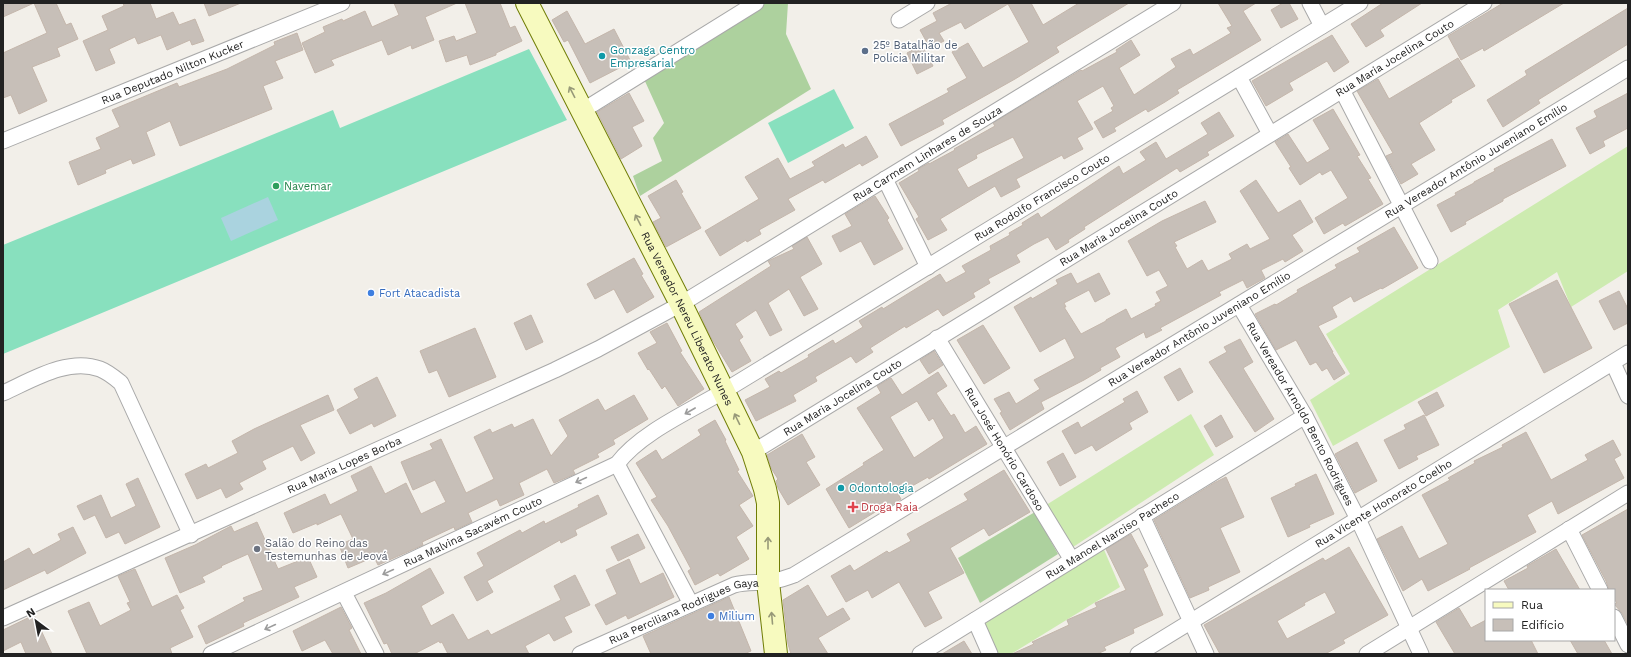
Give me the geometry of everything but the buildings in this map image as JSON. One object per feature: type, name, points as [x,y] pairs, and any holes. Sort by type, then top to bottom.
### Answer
[{"type":"main road","name":"Rua Vereador Nereu Liberato Nunes","points":[[527,3],[681,304],[753,452],[768,504],[768,582],[776,654]]},
{"type":"street","name":"Rua Deputado Nilton Kucker","points":[[3,141],[342,3]]},
{"type":"street","points":[[582,111],[756,3]]},
{"type":"street","points":[[899,20],[927,3]]},
{"type":"street","name":"Rua Carmem Linhares de Souza","points":[[681,304],[1173,3]]},
{"type":"street","points":[[1310,3],[1322,26]]},
{"type":"street","name":"Rua Rodolfo Francisco Couto","points":[[724,391],[1360,3]]},
{"type":"street","name":"Rua Maria Jocelina Couto","points":[[753,452],[1484,3]]},
{"type":"street","name":"Rua Vereador Antônio Juveniano Emílio","points":[[768,582],[783,579],[794,574],[1240,305],[1628,68]]},
{"type":"street","points":[[1239,77],[1270,134]]},
{"type":"street","points":[[1342,90],[1430,261]]},
{"type":"street","points":[[885,179],[928,267]]},
{"type":"street","name":"Rua Maria Lopes Borba","points":[[3,618],[555,370],[598,349],[681,304]]},
{"type":"street","name":"Rua Vereador Arnoldo Bento Rodrigues","points":[[1240,305],[1304,416],[1358,519],[1421,654]]},
{"type":"street","name":"Rua José Honório Cardoso","points":[[937,338],[1072,560]]},
{"type":"street","name":"Rua Vicente Honorato Coelho","points":[[1138,654],[1628,354]]},
{"type":"street","points":[[1613,363],[1628,396]]},
{"type":"street","points":[[3,393],[51,371],[68,366],[85,366],[100,369],[121,383],[190,535]]},
{"type":"street","name":"Rua Malvina Sacavém Couto","points":[[211,654],[617,464],[625,453],[634,445],[724,391]]},
{"type":"street","name":"Rua Manoel Narciso Pacheco","points":[[920,654],[1304,416]]},
{"type":"street","points":[[617,464],[691,604]]},
{"type":"street","points":[[1367,654],[1628,493]]},
{"type":"street","points":[[1142,516],[1206,654]]},
{"type":"street","points":[[1569,530],[1599,589]]},
{"type":"street","name":"Rua Perciliana Rodrigues Gaya","points":[[580,654],[734,585],[743,582],[768,582]]},
{"type":"street","points":[[344,593],[376,654]]},
{"type":"street","points":[[1615,619],[1628,645]]},
{"type":"street","points":[[975,620],[990,654]]},
{"type":"green space","points":[[763,3],[788,3],[786,34],[811,89],[640,196],[633,176],[662,161],[653,138],[664,123],[644,79]]},
{"type":"green space","name":"Navemar","points":[[529,49],[567,120],[3,354],[3,245],[333,110],[340,128]]},
{"type":"green space","points":[[834,89],[854,128],[788,163],[768,123]]},
{"type":"green space","points":[[1628,146],[1628,271],[1571,307],[1557,272],[1498,310],[1510,347],[1333,446],[1310,400],[1350,374],[1326,334]]},
{"type":"green space","points":[[1191,414],[1214,455],[1070,549],[1043,507]]},
{"type":"green space","points":[[1035,512],[1058,554],[980,603],[958,558]]},
{"type":"green space","points":[[1102,545],[1120,587],[1011,654],[995,654],[979,621]]},
{"type":"water","points":[[268,197],[278,220],[231,241],[221,218]]},
{"type":"place","name":"25º Batalhão de Polícia Militar","points":[[865,51]]},
{"type":"place","name":"Gonzaga Centro Empresarial","points":[[602,56]]},
{"type":"place","name":"Navemar","points":[[276,186]]},
{"type":"place","name":"Fort Atacadista","points":[[371,293]]},
{"type":"place","name":"Odontologia","points":[[841,488]]},
{"type":"place","name":"Droga Raia","points":[[853,507]]},
{"type":"place","name":"Salão do Reino das Testemunhas de Jeová","points":[[257,549]]},
{"type":"place","name":"Milium","points":[[711,616]]}]
